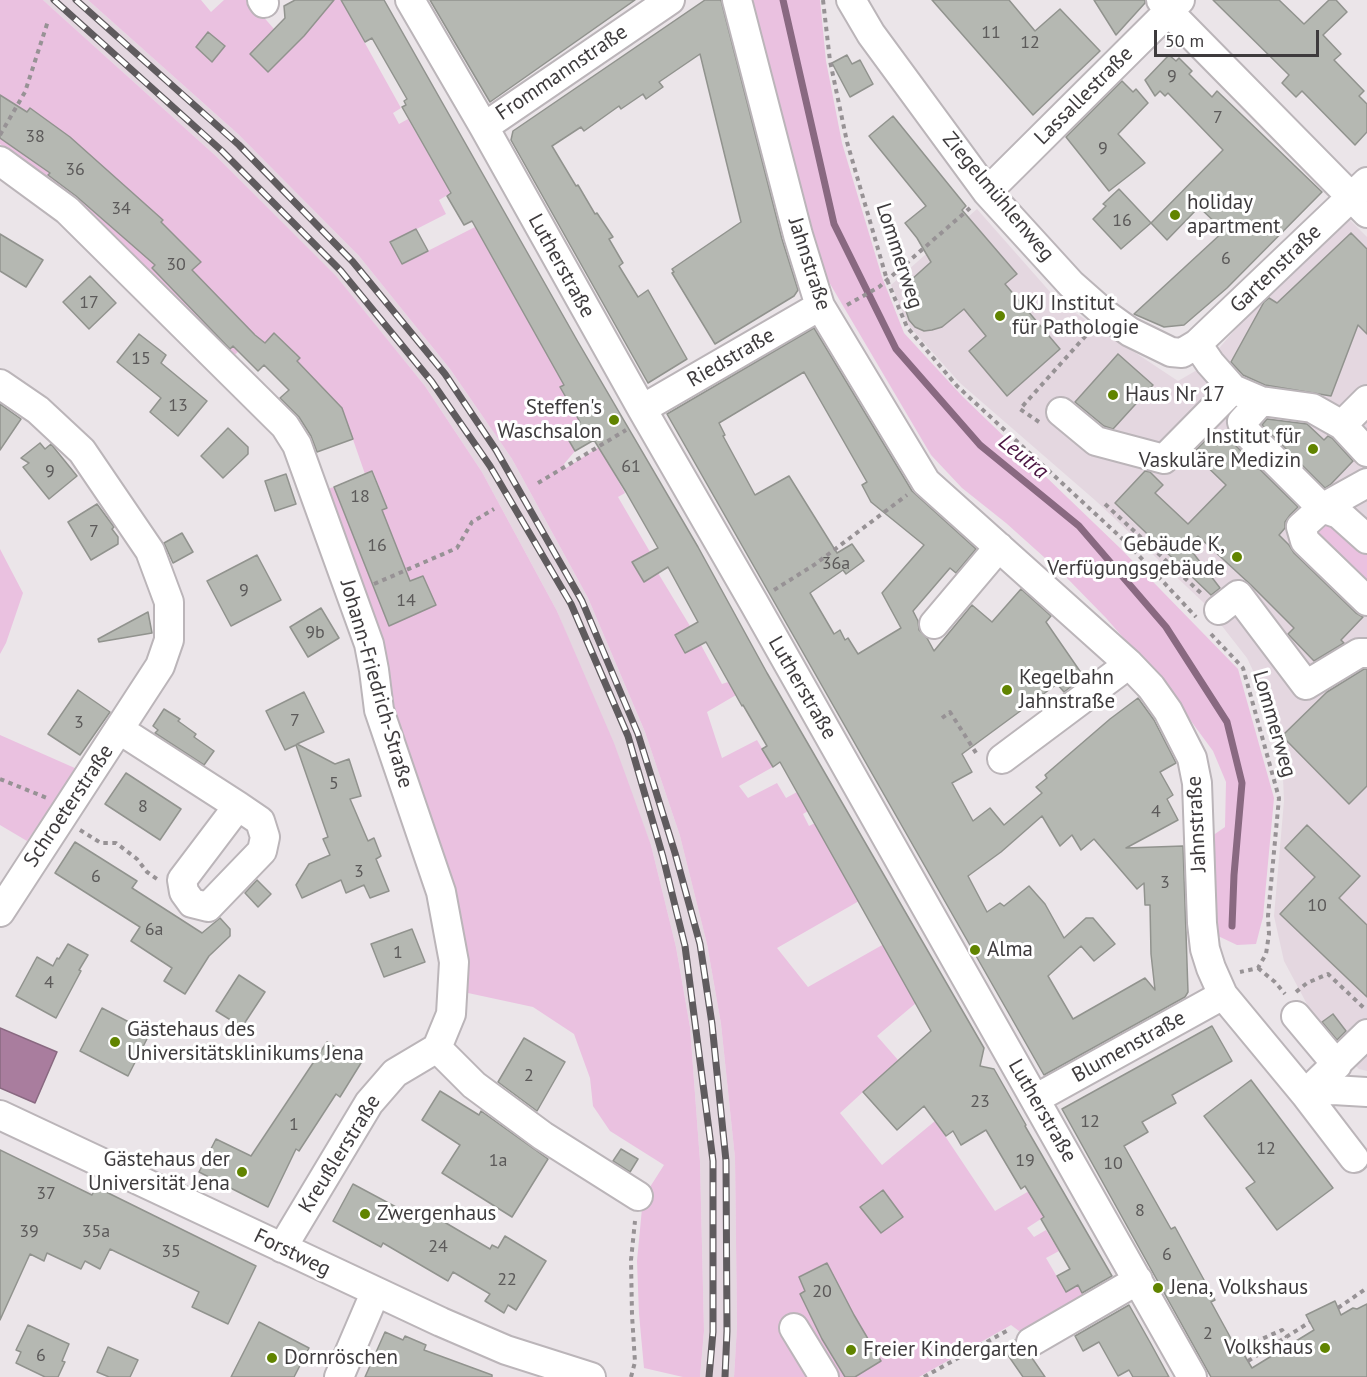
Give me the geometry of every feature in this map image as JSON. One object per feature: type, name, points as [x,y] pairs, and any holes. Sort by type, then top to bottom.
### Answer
[{"type":"street","name":"Lutherstraße","points":[[410,0],[484,127],[637,418],[748,593],[1192,1377]]},
{"type":"street","name":"Frommannstraße","points":[[484,127],[670,0]]},
{"type":"street","name":"Jahnstraße","points":[[737,0],[798,235],[820,306],[926,482],[1129,664],[1151,687],[1168,711],[1192,758],[1197,783],[1202,923],[1204,949],[1211,968],[1230,984],[1305,1094],[1354,1158]]},
{"type":"street","name":"Ziegelmühlenweg","points":[[851,0],[871,34],[987,192],[1071,284],[1105,315],[1140,337],[1172,352],[1189,348]]},
{"type":"street","name":"Lassallestraße","points":[[987,192],[1170,4]]},
{"type":"street","points":[[1170,4],[1362,197]]},
{"type":"street","name":"Johann-Friedrich-Straße","points":[[0,161],[67,210],[285,426],[297,446],[369,644],[379,710],[441,892],[454,962],[451,1014],[437,1048]]},
{"type":"street","name":"Gartenstraße","points":[[1189,348],[1362,197]]},
{"type":"street","name":"Riedstraße","points":[[637,418],[820,306]]},
{"type":"street","points":[[1189,348],[1210,363],[1233,389],[1261,401],[1311,408],[1342,425],[1367,452]]},
{"type":"street","name":"Schroeterstraße","points":[[0,384],[38,410],[82,451],[150,551],[169,602],[169,640],[160,666],[120,730],[76,819],[14,888],[0,912]]},
{"type":"street","points":[[1061,412],[1096,441],[1164,459],[1233,389]]},
{"type":"street","points":[[1342,425],[1367,400]]},
{"type":"street","points":[[1261,401],[1242,422],[1245,431],[1322,508],[1339,514],[1367,539]]},
{"type":"street","points":[[1367,483],[1322,508],[1301,527],[1305,541],[1367,601]]},
{"type":"street","points":[[934,624],[999,546]]},
{"type":"street","points":[[1207,618],[1238,595],[1306,685],[1359,653],[1367,653]]},
{"type":"street","points":[[1002,759],[1129,664]]},
{"type":"street","name":"Schroeterstraße","points":[[120,730],[238,806]]},
{"type":"street","name":"Blumenstraße","points":[[1035,1099],[1230,984]]},
{"type":"street","points":[[1296,1016],[1337,1065]]},
{"type":"street","points":[[1305,1094],[1367,1034]]},
{"type":"street","points":[[437,1048],[474,1085],[543,1137],[638,1196]]},
{"type":"street","name":"Kreußlerstraße","points":[[282,1248],[369,1103],[395,1073],[437,1048]]},
{"type":"street","points":[[1305,1094],[1334,1090],[1367,1092]]},
{"type":"street","name":"Forstweg","points":[[0,1115],[375,1293],[506,1350],[591,1377]]},
{"type":"street","points":[[1031,1342],[1137,1280]]},
{"type":"street","points":[[339,1377],[375,1293]]},
{"type":"street","points":[[794,1328],[824,1377]]},
{"type":"path","name":"Lommerweg","points":[[823,0],[830,61],[847,142],[887,280],[907,327],[957,387],[1207,618],[1243,668],[1280,798],[1268,916],[1269,934],[1266,954],[1258,968]]},
{"type":"path","points":[[0,135],[25,92],[48,21]]},
{"type":"path","points":[[858,299],[879,287],[987,192]]},
{"type":"path","points":[[1061,412],[1049,430],[1020,409],[1105,315]]},
{"type":"path","points":[[538,483],[637,418]]},
{"type":"path","points":[[766,596],[813,565],[910,494]]},
{"type":"path","points":[[1106,504],[1207,618]]},
{"type":"path","points":[[371,585],[457,548],[472,522],[494,509]]},
{"type":"path","points":[[942,718],[950,712],[984,766],[1002,759]]},
{"type":"path","points":[[0,779],[76,819],[101,843],[116,843],[137,859]]},
{"type":"path","points":[[1230,984],[1258,968],[1275,982],[1288,998],[1307,983],[1328,974],[1367,1010]]},
{"type":"path","points":[[631,1377],[635,1362],[631,1260],[638,1196]]},
{"type":"path","points":[[1338,1308],[1367,1288]]},
{"type":"path","points":[[1248,1361],[1310,1322]]},
{"type":"path","points":[[924,1377],[1012,1328],[1031,1342]]},
{"type":"path","points":[[1255,1342],[1282,1330],[1287,1337]]},
{"type":"shaded area","points":[[0,0],[43,0],[217,157],[336,276],[425,386],[482,472],[557,611],[614,743],[651,845],[676,947],[690,1027],[700,1161],[704,1331],[700,1377],[683,1377],[644,1368],[637,1261],[643,1198],[664,1165],[610,1131],[593,1106],[590,1078],[574,1034],[533,1007],[468,993],[466,945],[451,878],[393,709],[387,678],[327,489],[334,487],[349,523],[387,508],[373,471],[365,474],[342,408],[308,373],[289,369],[300,358],[275,333],[265,343],[255,334],[233,357],[0,144]]},
{"type":"shaded area","points":[[43,0],[88,0],[238,134],[359,256],[450,369],[512,459],[588,598],[645,732],[680,836],[707,944],[721,1024],[735,1158],[737,1328],[734,1377],[700,1377],[704,1331],[700,1161],[690,1027],[676,947],[651,845],[557,611],[482,472],[425,386],[336,277],[217,157]]},
{"type":"shaded area","points":[[88,0],[201,0],[211,12],[224,0],[249,0],[274,29],[250,54],[268,72],[304,36],[319,0],[341,0],[401,108],[393,113],[399,124],[408,119],[451,193],[439,200],[446,214],[391,242],[402,264],[475,227],[564,385],[560,387],[580,422],[564,432],[575,451],[564,464],[566,468],[599,447],[625,493],[618,497],[650,552],[632,563],[644,582],[658,573],[690,626],[675,635],[685,653],[701,645],[722,684],[728,682],[736,695],[707,712],[722,758],[757,740],[773,767],[739,786],[748,798],[777,783],[786,798],[797,792],[808,811],[803,814],[809,826],[815,823],[859,901],[777,948],[808,987],[884,944],[916,1003],[877,1036],[898,1060],[840,1113],[882,1165],[935,1121],[995,1211],[1029,1191],[1044,1217],[1027,1228],[1034,1237],[1046,1230],[1059,1251],[1046,1258],[1066,1292],[1078,1285],[1088,1303],[1031,1340],[1011,1325],[919,1377],[834,1377],[797,1314],[781,1323],[814,1377],[734,1377],[737,1327],[735,1158],[721,1024],[707,944],[680,836],[645,732],[588,598],[512,459],[450,369],[359,256],[238,134]]},
{"type":"shaded area","points":[[753,0],[820,0],[826,61],[842,143],[882,277],[904,333],[962,396],[1121,549],[1238,669],[1274,798],[1263,917],[1256,944],[1237,945],[1216,935],[1212,836],[1225,827],[1226,782],[1213,751],[1163,683],[1106,618],[1064,575],[1006,523],[962,488],[931,455],[826,277],[800,189]]},
{"type":"shaded area","points":[[977,209],[1059,302],[1178,381],[1204,366],[1250,312],[1350,220],[1367,237],[1367,1071],[1359,1069],[1337,1048],[1317,1023],[1284,961],[1274,916],[1284,801],[1282,755],[1275,717],[1247,658],[1204,603],[1096,501],[960,383],[909,326],[891,285]]},
{"type":"shaded area","points":[[1322,517],[1367,546],[1367,588],[1313,538]]},
{"type":"shaded area","points":[[0,549],[23,593],[0,654]]},
{"type":"shaded area","points":[[0,735],[77,769],[27,841],[0,825]]},
{"type":"shaded area","points":[[0,1028],[57,1052],[35,1103],[0,1088]]},
{"type":"building","points":[[295,0],[334,0],[304,36],[268,72],[250,54],[285,18],[284,6]]},
{"type":"building","points":[[341,0],[384,0],[578,342],[698,547],[767,673],[984,1048],[980,1066],[994,1069],[1112,1276],[1082,1293],[1078,1285],[1066,1292],[1057,1276],[1070,1269],[1041,1219],[1044,1217],[1025,1186],[1021,1189],[986,1130],[961,1145],[953,1131],[946,1136],[924,1106],[897,1130],[863,1092],[931,1031],[780,762],[773,767],[762,749],[767,746],[706,642],[685,653],[675,635],[698,622],[668,567],[644,582],[632,562],[658,548],[594,440],[575,451],[564,432],[580,422],[560,387],[564,385],[472,221],[464,225],[447,196],[451,193],[402,107],[406,105],[404,101],[407,99],[372,38],[365,42]]},
{"type":"building","points":[[430,0],[635,0],[490,102]]},
{"type":"building","points":[[705,0],[721,0],[782,239],[798,290],[794,296],[715,344],[672,273],[674,272],[672,269],[741,222],[700,54],[659,82],[663,87],[646,99],[643,94],[621,109],[619,106],[584,131],[581,127],[552,146],[576,186],[578,185],[595,214],[597,213],[613,237],[609,239],[623,263],[619,266],[638,297],[648,290],[687,359],[648,383],[511,140],[513,131]]},
{"type":"building","points":[[932,0],[1009,0],[1035,31],[1060,9],[1100,51],[1033,115]]},
{"type":"building","points":[[1094,0],[1145,0],[1145,3],[1116,35]]},
{"type":"building","points":[[1213,0],[1279,0],[1304,24],[1329,0],[1336,0],[1347,12],[1323,35],[1341,54],[1334,60],[1364,91],[1359,96],[1367,104],[1367,132],[1355,145],[1302,91],[1296,97],[1282,83],[1289,75]]},
{"type":"building","points":[[208,32],[225,46],[212,62],[196,47]]},
{"type":"building","points":[[847,55],[852,64],[860,60],[873,84],[850,97],[832,63]]},
{"type":"building","points":[[1169,55],[1176,61],[1179,58],[1192,71],[1189,74],[1212,97],[1217,91],[1322,192],[1227,288],[1184,325],[1164,327],[1134,314],[1224,231],[1199,207],[1167,240],[1151,223],[1223,150],[1168,93],[1165,96],[1160,91],[1155,96],[1145,80]]},
{"type":"building","points":[[1122,81],[1133,92],[1136,89],[1148,103],[1118,134],[1145,163],[1109,191],[1066,137]]},
{"type":"building","points":[[0,95],[27,112],[30,108],[70,137],[163,220],[161,222],[201,262],[192,270],[255,335],[265,343],[274,333],[300,358],[297,361],[342,408],[353,439],[317,452],[311,436],[299,417],[280,398],[289,390],[264,365],[258,371],[233,346],[230,349],[152,268],[155,265],[76,196],[48,175],[50,173],[0,138]]},
{"type":"building","name":"UKJ Institut für Pathologie","points":[[893,116],[966,206],[962,210],[1017,274],[1005,284],[1060,349],[1007,396],[969,351],[986,336],[964,309],[942,327],[932,330],[924,331],[915,327],[909,320],[906,311],[914,284],[911,280],[931,262],[905,223],[926,206],[869,136]]},
{"type":"building","points":[[1119,189],[1151,223],[1121,249],[1093,219],[1106,206],[1103,204]]},
{"type":"building","points":[[416,229],[428,251],[402,264],[390,242]]},
{"type":"building","points":[[1351,233],[1367,249],[1367,334],[1358,325],[1331,396],[1265,385],[1243,375],[1231,362],[1264,302],[1269,298],[1277,303]]},
{"type":"building","points":[[0,234],[43,260],[26,287],[0,271]]},
{"type":"building","points":[[90,276],[116,303],[89,329],[63,302]]},
{"type":"building","points":[[814,328],[912,491],[976,549],[956,573],[950,568],[913,611],[919,630],[927,638],[934,651],[972,605],[992,622],[1021,589],[1051,616],[1046,622],[1084,677],[1064,692],[1057,684],[962,754],[972,772],[952,783],[973,821],[990,808],[1004,825],[1042,793],[1036,787],[1047,778],[1045,775],[1138,698],[1154,720],[1176,763],[1160,772],[1173,795],[1167,799],[1178,820],[1126,848],[1183,846],[1188,992],[1185,997],[1044,1075],[667,414]],"holes":[[[804,372],[867,482],[862,485],[871,502],[924,545],[882,593],[901,628],[858,654],[848,638],[845,640],[840,630],[834,634],[810,593],[843,570],[846,574],[864,561],[852,544],[837,553],[789,476],[755,495],[723,436],[725,435],[719,423]],[[1042,816],[1060,846],[1072,835],[1081,850],[1094,839],[1137,889],[1144,883],[1145,905],[1150,905],[1151,954],[1155,990],[1145,978],[1073,1019],[1048,976],[1081,946],[1094,961],[1115,944],[1093,918],[1086,918],[1064,938],[1045,904],[1029,886],[1004,906],[1000,903],[987,912],[968,876],[1001,852]]]},
{"type":"building","points":[[139,334],[166,355],[161,363],[207,401],[178,436],[150,412],[161,398],[117,362]]},
{"type":"building","name":"Haus Nr 17","points":[[1118,354],[1153,385],[1113,429],[1104,426],[1075,402]]},
{"type":"building","points":[[0,404],[21,419],[0,450]]},
{"type":"building","name":"Institut für Vaskuläre Medizin","points":[[1267,419],[1307,424],[1324,440],[1328,436],[1332,438],[1353,461],[1325,488],[1262,425]]},
{"type":"building","points":[[228,428],[248,447],[248,454],[223,478],[201,456]]},
{"type":"building","name":"Gebäude K, Verfügungsgebäude","points":[[1227,430],[1233,443],[1298,507],[1285,522],[1285,528],[1279,535],[1294,553],[1356,613],[1363,617],[1341,640],[1344,643],[1314,661],[1288,634],[1294,628],[1198,536],[1187,545],[1220,588],[1211,595],[1115,503],[1145,471],[1150,472],[1163,485],[1155,493],[1188,524],[1226,485],[1193,453],[1215,431],[1221,437]]},
{"type":"building","points":[[40,443],[45,449],[51,444],[77,476],[49,499],[23,467],[29,463],[21,458]]},
{"type":"building","points":[[372,471],[387,508],[382,510],[410,581],[423,576],[436,605],[389,626],[334,487]]},
{"type":"building","points":[[286,474],[296,504],[275,511],[265,481]]},
{"type":"building","points":[[97,504],[114,527],[112,529],[118,537],[118,544],[91,560],[68,522]]},
{"type":"building","points":[[182,533],[193,552],[173,563],[164,543]]},
{"type":"building","points":[[257,555],[281,600],[231,626],[207,581]]},
{"type":"building","points":[[321,608],[339,638],[308,657],[290,627]]},
{"type":"building","points":[[148,612],[152,633],[99,642],[98,639]]},
{"type":"building","points":[[1367,669],[1367,786],[1349,804],[1282,736],[1327,692]]},
{"type":"building","points":[[78,690],[110,712],[80,755],[48,734]]},
{"type":"building","points":[[304,692],[324,732],[297,744],[335,764],[349,759],[361,796],[350,799],[368,841],[374,838],[381,856],[376,859],[389,891],[370,898],[364,885],[346,893],[341,880],[302,898],[296,885],[309,864],[330,855],[323,839],[328,837],[296,745],[285,750],[266,711]]},
{"type":"building","points":[[164,709],[180,719],[178,721],[196,734],[194,737],[214,751],[204,765],[155,733],[158,730],[153,726]]},
{"type":"building","points":[[126,773],[181,809],[160,840],[105,804]]},
{"type":"building","points":[[1307,825],[1360,876],[1339,898],[1367,925],[1367,997],[1280,914],[1315,877],[1285,848]]},
{"type":"building","points":[[75,842],[137,881],[132,888],[202,933],[220,918],[230,929],[230,936],[209,956],[185,994],[164,981],[172,968],[131,941],[140,927],[55,873]]},
{"type":"building","points":[[257,880],[271,894],[258,907],[245,893]]},
{"type":"building","points":[[412,929],[425,962],[384,977],[371,944]]},
{"type":"building","points":[[68,944],[88,955],[56,1018],[16,996],[37,957],[53,966]]},
{"type":"building","points":[[239,975],[265,992],[242,1027],[216,1011]]},
{"type":"building","name":"Gästehaus des Universitätsklinikums Jena","points":[[102,1008],[150,1033],[128,1076],[80,1051]]},
{"type":"building","points":[[1333,1014],[1346,1031],[1337,1040],[1322,1022]]},
{"type":"building","points":[[1212,1026],[1232,1061],[1172,1095],[1176,1103],[1142,1122],[1148,1132],[1124,1146],[1171,1229],[1175,1227],[1215,1300],[1211,1302],[1240,1355],[1243,1353],[1252,1368],[1314,1330],[1306,1315],[1335,1301],[1341,1315],[1367,1304],[1367,1377],[1211,1377],[1062,1109]]},
{"type":"building","points":[[524,1038],[565,1062],[537,1111],[498,1082]]},
{"type":"building","points":[[327,1042],[361,1063],[340,1097],[336,1094],[299,1151],[296,1149],[268,1207],[199,1172],[216,1139],[251,1156]]},
{"type":"building","points":[[1251,1080],[1333,1188],[1277,1230],[1246,1188],[1255,1182],[1204,1116]]},
{"type":"building","points":[[440,1091],[479,1115],[481,1111],[548,1159],[512,1217],[442,1173],[460,1145],[422,1120]]},
{"type":"building","points":[[621,1149],[638,1159],[630,1172],[613,1161]]},
{"type":"building","points":[[0,1150],[92,1195],[96,1187],[256,1266],[228,1324],[192,1307],[199,1292],[110,1249],[100,1269],[85,1261],[81,1269],[47,1253],[44,1261],[30,1254],[0,1320]]},
{"type":"building","points":[[353,1184],[424,1222],[429,1213],[490,1249],[492,1245],[498,1248],[505,1236],[546,1261],[516,1310],[508,1305],[504,1313],[485,1301],[490,1294],[453,1272],[448,1281],[383,1243],[381,1247],[333,1221]]},
{"type":"building","points":[[883,1190],[903,1217],[881,1233],[860,1207]]},
{"type":"building","points":[[827,1263],[881,1361],[855,1377],[845,1377],[822,1339],[800,1294],[805,1291],[799,1277]]},
{"type":"building","points":[[1129,1305],[1169,1377],[1133,1377],[1129,1370],[1118,1376],[1099,1342],[1083,1351],[1075,1336]]},
{"type":"building","name":"Dornröschen","points":[[259,1322],[309,1348],[294,1377],[231,1377]]},
{"type":"building","points":[[28,1325],[69,1344],[62,1361],[65,1362],[58,1377],[45,1377],[16,1363],[21,1352],[16,1350]]},
{"type":"building","points":[[385,1332],[403,1340],[405,1336],[426,1345],[424,1350],[492,1375],[492,1377],[365,1377]]},
{"type":"building","points":[[1015,1340],[1017,1351],[1023,1357],[1032,1358],[1045,1377],[1023,1377],[1003,1348]]},
{"type":"building","points":[[108,1347],[138,1360],[130,1377],[109,1377],[97,1372]]},
{"type":"waterway","name":"Leutra","points":[[783,0],[834,224],[896,349],[980,445],[1079,526],[1166,627],[1227,722],[1242,783],[1232,926]]},
{"type":"railway","points":[[54,0],[222,151],[341,271],[432,382],[490,466],[571,604],[628,736],[663,857],[685,946],[713,1161],[713,1332],[709,1377]]},
{"type":"railway","points":[[76,0],[239,145],[353,262],[445,374],[496,450],[582,601],[638,734],[700,944],[712,1024],[726,1161],[725,1377]]},
{"type":"place","name":"holiday apartment","points":[[1175,215]]},
{"type":"place","name":"UKJ Institut für Pathologie","points":[[1000,316]]},
{"type":"place","name":"Haus Nr 17","points":[[1113,395]]},
{"type":"place","name":"Steffen's Waschsalon","points":[[614,420]]},
{"type":"place","name":"Institut für Vaskuläre Medizin","points":[[1313,449]]},
{"type":"place","name":"Gebäude K, Verfügungsgebäude","points":[[1237,557]]},
{"type":"place","name":"Kegelbahn Jahnstraße","points":[[1007,690]]},
{"type":"place","name":"Alma","points":[[975,950]]},
{"type":"place","name":"Gästehaus des Universitätsklinikums Jena","points":[[115,1042]]},
{"type":"place","name":"Gästehaus der Universität Jena","points":[[242,1172]]},
{"type":"place","name":"Zwergenhaus","points":[[365,1214]]},
{"type":"place","name":"Jena, Volkshaus","points":[[1158,1288]]},
{"type":"place","name":"Volkshaus","points":[[1325,1348]]},
{"type":"place","name":"Freier Kindergarten","points":[[851,1350]]},
{"type":"place","name":"Dornröschen","points":[[272,1358]]}]
